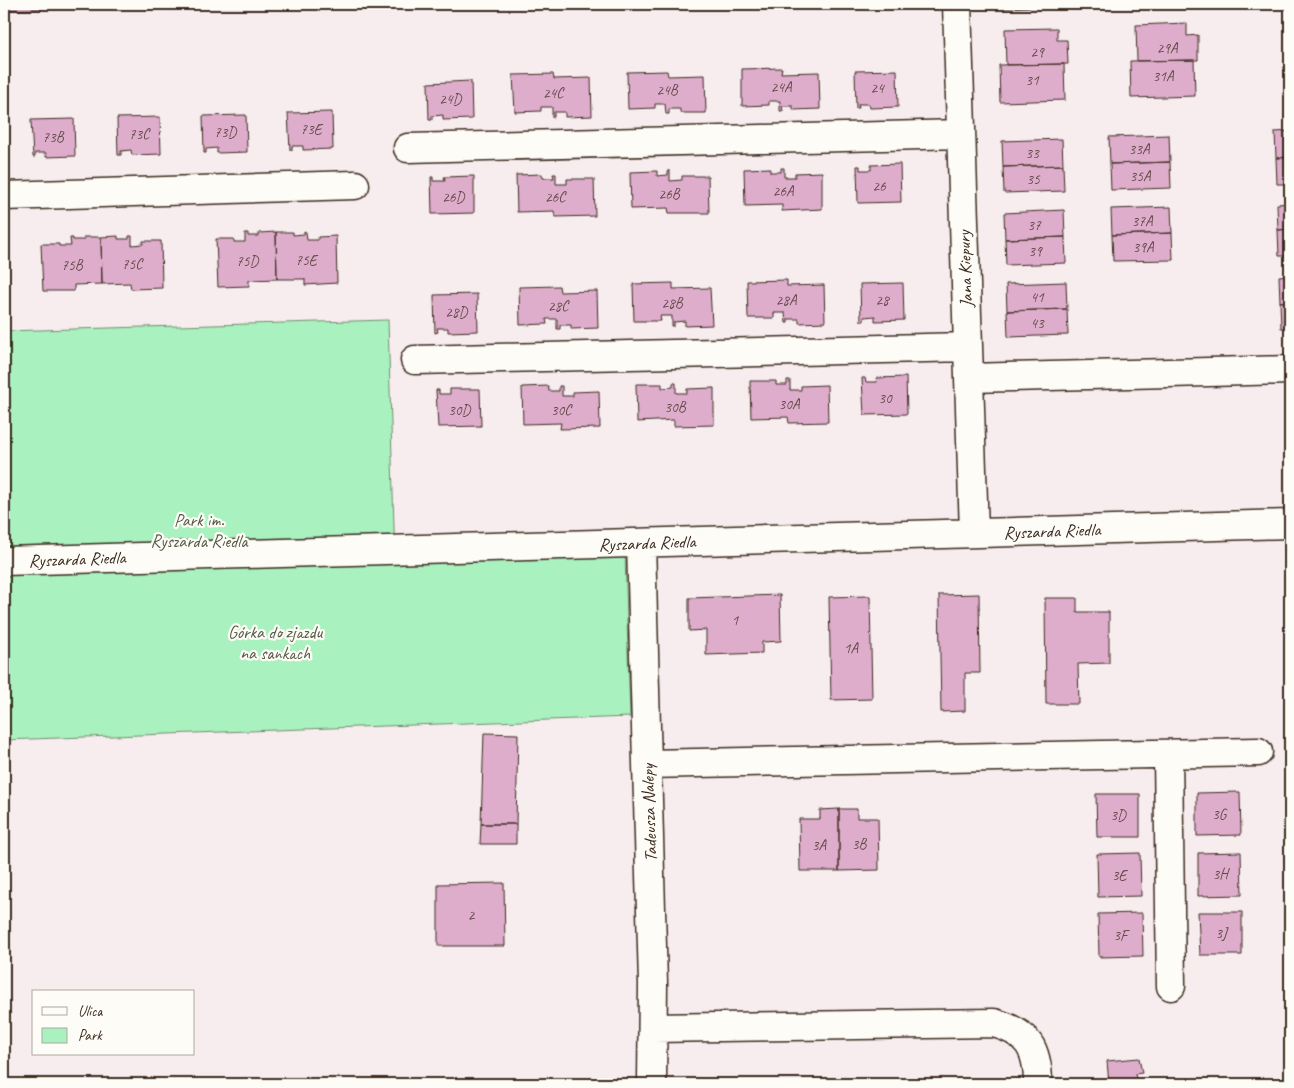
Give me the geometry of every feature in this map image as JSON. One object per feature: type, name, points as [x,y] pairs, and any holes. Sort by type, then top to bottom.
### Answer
[{"type":"street","name":"Jana Kiepury","points":[[957,4],[974,534]]},
{"type":"street","points":[[408,148],[961,134]]},
{"type":"street","points":[[4,196],[355,185]]},
{"type":"street","points":[[415,360],[968,347]]},
{"type":"street","points":[[969,378],[1290,370]]},
{"type":"street","name":"Ryszarda Riedla","points":[[4,561],[1290,524]]},
{"type":"street","name":"Tadeusza Nalepy","points":[[641,543],[653,1028],[652,1084]]},
{"type":"street","points":[[647,764],[1258,752]]},
{"type":"street","points":[[1168,754],[1171,986]]},
{"type":"street","points":[[653,1028],[994,1023],[1010,1027],[1023,1035],[1032,1051],[1038,1071],[1038,1084]]},
{"type":"green space","name":"Park im. Ryszarda Riedla","points":[[388,320],[395,562],[625,556],[630,717],[4,740],[4,331]]},
{"type":"building","points":[[4,4],[42,4],[42,9],[4,10]]},
{"type":"building","points":[[73,4],[152,4],[152,6],[73,8]]},
{"type":"building","points":[[183,4],[251,4],[183,6]]},
{"type":"building","points":[[293,4],[334,4],[334,5],[293,6]]},
{"type":"building","points":[[1004,4],[1056,4],[1056,6],[1005,8]]},
{"type":"building","points":[[1187,23],[1187,36],[1198,35],[1198,60],[1137,61],[1136,25]]},
{"type":"building","points":[[1057,28],[1057,40],[1067,40],[1068,64],[1006,65],[1005,29]]},
{"type":"building","points":[[1194,60],[1195,96],[1131,98],[1130,61]]},
{"type":"building","points":[[1064,64],[1065,100],[1000,102],[999,65]]},
{"type":"building","points":[[782,68],[781,73],[819,72],[820,109],[793,110],[793,106],[782,106],[783,111],[780,111],[780,101],[769,101],[769,105],[742,106],[742,69]]},
{"type":"building","points":[[897,70],[898,107],[870,108],[869,104],[858,104],[859,108],[856,108],[855,71]]},
{"type":"building","points":[[667,71],[668,76],[705,75],[706,113],[680,113],[680,109],[669,109],[669,114],[666,114],[665,104],[655,104],[655,108],[628,109],[627,72]]},
{"type":"building","points":[[553,74],[554,79],[591,78],[592,116],[565,117],[565,112],[554,112],[554,117],[552,117],[552,107],[541,107],[541,111],[515,112],[513,75]]},
{"type":"building","points":[[471,81],[472,119],[443,120],[443,115],[432,116],[432,120],[429,120],[428,83]]},
{"type":"building","points":[[332,112],[333,149],[303,150],[303,146],[292,146],[292,150],[290,150],[288,113]]},
{"type":"building","points":[[246,115],[247,152],[217,153],[217,148],[206,149],[206,153],[204,153],[203,116]]},
{"type":"building","points":[[160,117],[161,154],[132,155],[131,150],[121,151],[121,155],[118,155],[117,118]]},
{"type":"building","points":[[74,119],[75,156],[46,157],[46,153],[35,153],[35,157],[33,157],[31,120]]},
{"type":"building","points":[[1290,131],[1290,157],[1276,158],[1275,132]]},
{"type":"building","points":[[1169,135],[1170,162],[1110,164],[1109,137]]},
{"type":"building","points":[[1062,139],[1063,165],[1003,167],[1002,141]]},
{"type":"building","points":[[1290,157],[1290,184],[1277,184],[1276,158]]},
{"type":"building","points":[[1170,162],[1171,188],[1111,190],[1110,164]]},
{"type":"building","points":[[900,164],[901,202],[858,203],[857,166],[860,166],[860,170],[871,170],[871,165]]},
{"type":"building","points":[[1063,165],[1064,191],[1004,193],[1003,167]]},
{"type":"building","points":[[770,168],[770,172],[781,172],[781,168],[784,168],[784,177],[795,177],[795,173],[822,172],[822,209],[782,211],[782,205],[745,206],[744,169]]},
{"type":"building","points":[[657,171],[657,176],[668,175],[668,171],[670,171],[670,181],[682,180],[682,176],[708,176],[709,213],[669,213],[668,208],[631,209],[630,172]]},
{"type":"building","points":[[542,174],[543,178],[554,178],[553,174],[556,174],[556,184],[567,184],[567,179],[594,179],[595,216],[555,217],[554,211],[517,212],[516,175]]},
{"type":"building","points":[[474,176],[474,213],[432,214],[431,177],[433,177],[433,181],[445,181],[444,177]]},
{"type":"building","points":[[1290,203],[1290,229],[1278,230],[1277,204]]},
{"type":"building","points":[[1171,207],[1172,233],[1112,235],[1111,209]]},
{"type":"building","points":[[1064,210],[1065,237],[1005,239],[1004,213]]},
{"type":"building","points":[[1290,229],[1290,256],[1279,256],[1278,230]]},
{"type":"building","points":[[304,231],[306,232],[307,240],[318,240],[318,237],[336,236],[337,283],[305,285],[305,279],[277,279],[276,232],[293,232],[293,235],[304,234]]},
{"type":"building","points":[[276,232],[277,279],[249,280],[249,286],[218,287],[216,239],[234,239],[234,242],[245,242],[245,233],[248,233],[248,236],[259,236],[259,233]]},
{"type":"building","points":[[1172,233],[1173,260],[1113,261],[1112,235]]},
{"type":"building","points":[[118,236],[118,239],[129,239],[129,236],[132,236],[132,245],[143,244],[143,241],[161,241],[162,288],[131,289],[130,283],[102,284],[101,237]]},
{"type":"building","points":[[84,237],[101,237],[102,284],[74,285],[74,291],[43,291],[41,244],[71,246],[70,238],[73,238],[73,240],[84,240]]},
{"type":"building","points":[[1065,237],[1066,263],[1006,265],[1005,239]]},
{"type":"building","points":[[1290,275],[1290,301],[1280,302],[1279,276]]},
{"type":"building","points":[[787,280],[787,286],[824,285],[825,322],[799,323],[799,319],[788,319],[788,323],[786,323],[785,313],[774,313],[774,318],[748,318],[747,281]]},
{"type":"building","points":[[1066,282],[1067,309],[1007,311],[1006,284]]},
{"type":"building","points":[[673,283],[673,289],[710,288],[712,325],[685,326],[685,321],[674,322],[674,326],[672,326],[672,316],[660,316],[661,321],[634,321],[633,284]]},
{"type":"building","points":[[903,283],[904,320],[875,321],[875,316],[864,317],[864,321],[861,321],[860,284]]},
{"type":"building","points":[[559,286],[560,292],[597,291],[598,328],[571,329],[571,325],[560,325],[560,329],[557,329],[557,319],[546,319],[547,324],[520,325],[519,287]]},
{"type":"building","points":[[477,294],[478,331],[448,332],[448,328],[437,328],[438,332],[435,333],[434,295]]},
{"type":"building","points":[[1290,301],[1290,328],[1281,328],[1280,302]]},
{"type":"building","points":[[1067,309],[1068,335],[1008,337],[1007,311]]},
{"type":"building","points":[[906,377],[907,414],[864,415],[862,378],[865,378],[866,382],[877,382],[876,378]]},
{"type":"building","points":[[787,380],[790,380],[790,390],[801,390],[801,386],[827,385],[828,422],[789,423],[788,417],[751,418],[750,381],[776,381],[776,385],[787,385]]},
{"type":"building","points":[[673,383],[676,383],[676,393],[687,393],[687,389],[714,388],[714,425],[674,426],[674,420],[637,422],[636,384],[662,384],[662,388],[673,387]]},
{"type":"building","points":[[548,386],[549,391],[559,391],[559,386],[562,386],[562,396],[573,396],[573,392],[599,391],[600,428],[560,429],[561,423],[523,424],[522,387]]},
{"type":"building","points":[[450,389],[480,389],[481,426],[438,427],[436,390],[439,390],[439,394],[450,394]]},
{"type":"building","points":[[979,594],[980,673],[965,673],[965,711],[941,712],[939,595]]},
{"type":"building","points":[[780,595],[781,641],[762,642],[762,653],[706,655],[706,630],[689,631],[689,598]]},
{"type":"building","points":[[870,596],[872,699],[831,700],[829,597]]},
{"type":"building","points":[[1045,598],[1077,598],[1077,612],[1109,612],[1109,663],[1078,664],[1079,704],[1046,704]]},
{"type":"building","points":[[484,733],[518,734],[516,824],[481,824]]},
{"type":"building","points":[[1240,792],[1241,835],[1197,836],[1197,793]]},
{"type":"building","points":[[1096,794],[1140,794],[1140,837],[1097,837]]},
{"type":"building","points":[[839,809],[839,871],[800,871],[799,819],[820,819],[820,810]]},
{"type":"building","points":[[839,809],[857,809],[857,818],[878,818],[879,870],[839,871]]},
{"type":"building","points":[[481,824],[516,824],[516,844],[480,844]]},
{"type":"building","points":[[1241,852],[1242,895],[1198,896],[1198,853]]},
{"type":"building","points":[[1140,853],[1141,896],[1098,897],[1097,854]]},
{"type":"building","points":[[504,883],[505,946],[438,946],[438,884]]},
{"type":"building","points":[[1198,912],[1242,912],[1242,955],[1200,955]]},
{"type":"building","points":[[1142,913],[1143,956],[1099,957],[1098,914]]},
{"type":"building","points":[[1139,1058],[1142,1073],[1135,1074],[1137,1084],[1109,1084],[1107,1061]]},
{"type":"park label","name":"Górka do zjazdu na sankach","points":[[275,642]]}]
